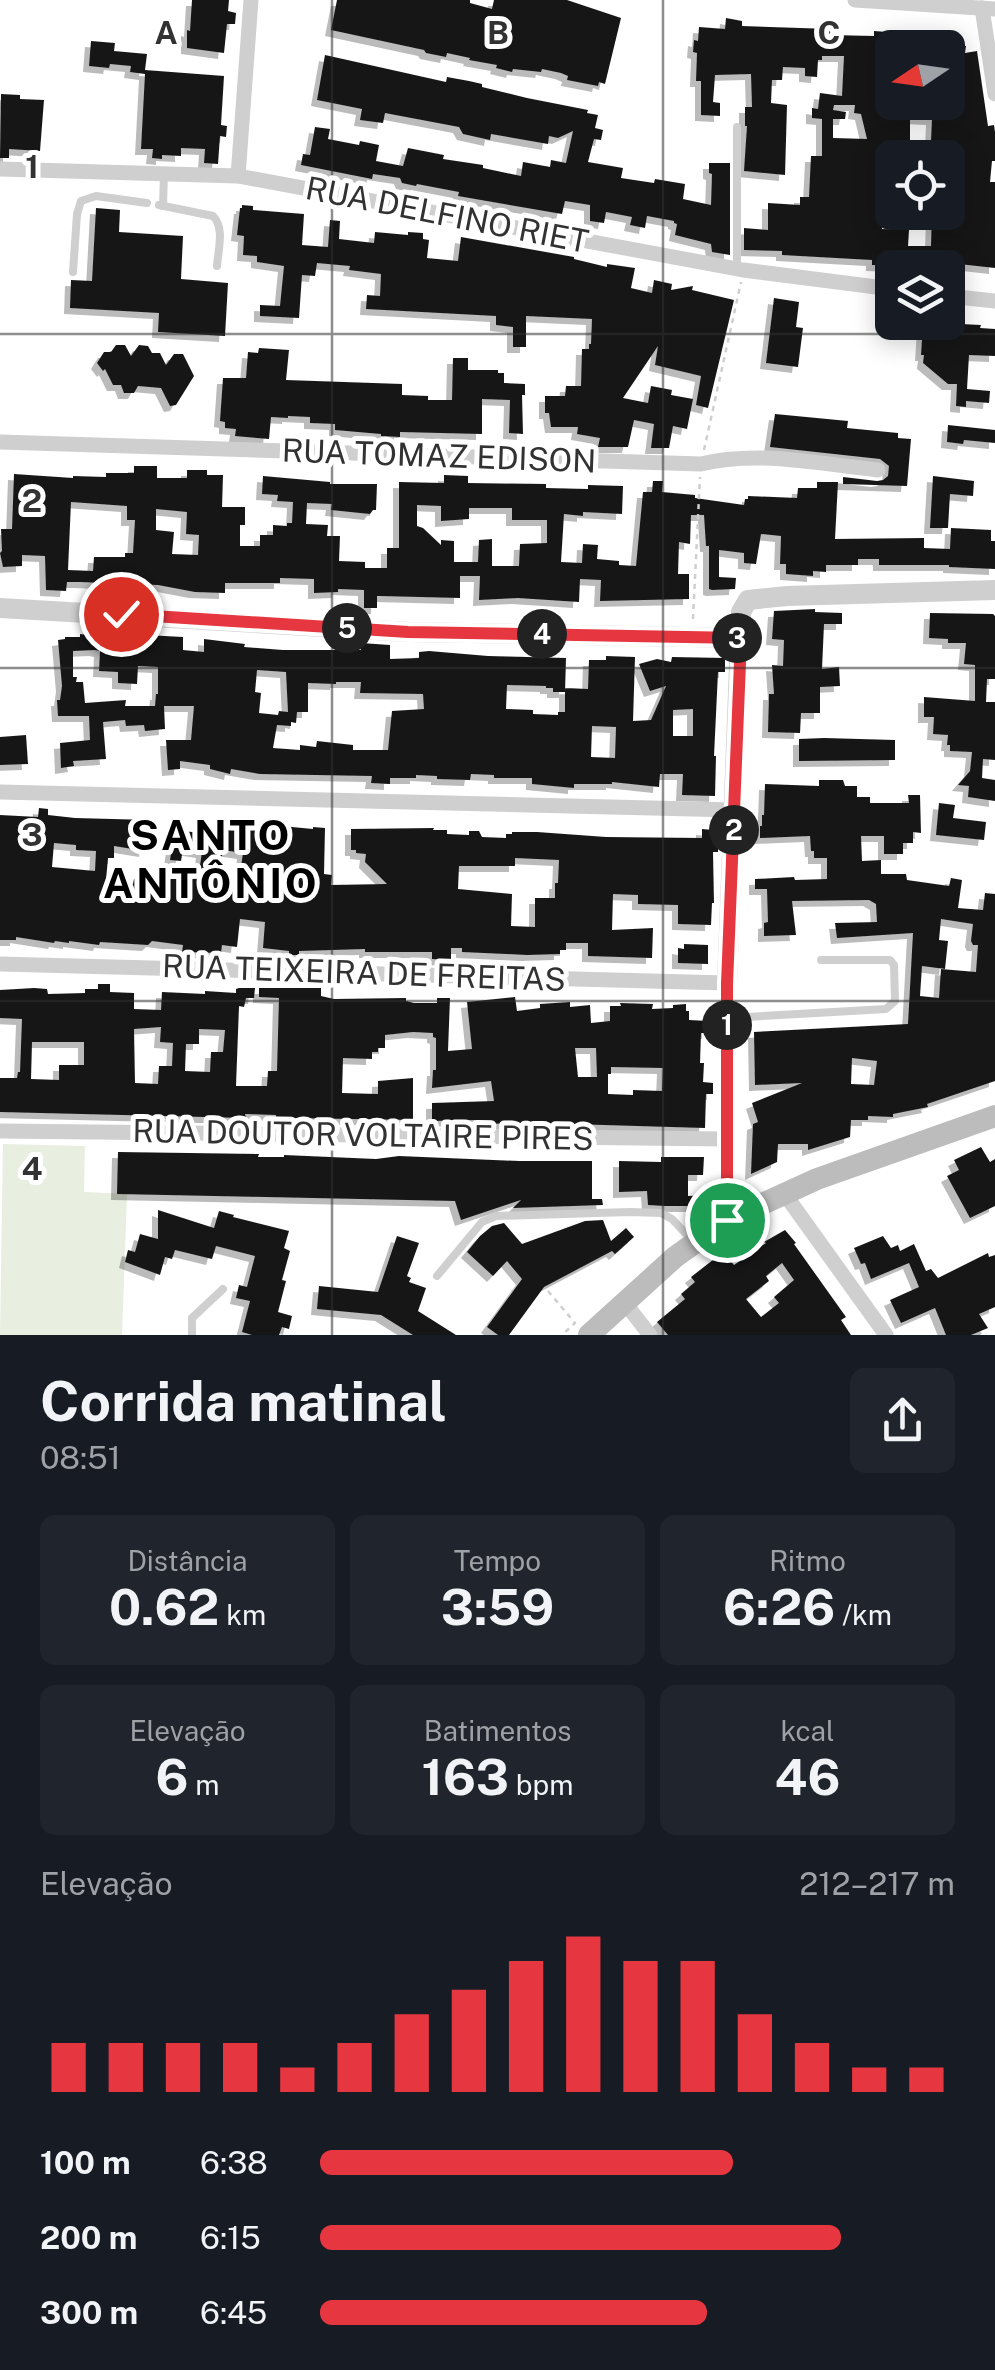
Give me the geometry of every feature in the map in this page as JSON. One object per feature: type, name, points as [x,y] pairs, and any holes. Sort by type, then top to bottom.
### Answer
[{"type":"main road","points":[[588,1335],[676,1256],[727,1220],[817,1179],[995,1116]]},
{"type":"street","points":[[238,176],[251,0]]},
{"type":"street","points":[[855,0],[988,8],[995,94]]},
{"type":"street","name":"RUA DELFINO RIET","points":[[0,169],[238,176],[736,269],[875,287]]},
{"type":"street","points":[[965,298],[995,302]]},
{"type":"street","name":"RUA TOMAZ EDISON","points":[[0,442],[700,464],[747,458],[878,470]]},
{"type":"street","points":[[727,1220],[727,984],[741,612],[748,600],[787,596],[995,590]]},
{"type":"street","points":[[0,608],[408,632],[741,638]]},
{"type":"street","points":[[0,792],[734,810]]},
{"type":"street","name":"RUA TEIXEIRA DE FREITAS","points":[[0,964],[727,984]]},
{"type":"street","name":"RUA DOUTOR VOLTAIRE PIRES","points":[[0,1131],[726,1139]]},
{"type":"street","points":[[784,1193],[886,1335]]},
{"type":"street","points":[[624,1303],[650,1335]]},
{"type":"lane","points":[[736,269],[737,127]]},
{"type":"lane","points":[[164,174],[161,205],[218,220],[217,266]]},
{"type":"lane","points":[[73,272],[81,201],[96,196],[147,203]]},
{"type":"lane","points":[[727,1018],[886,1009],[895,1001],[894,964],[890,960],[822,960]]},
{"type":"lane","points":[[437,1276],[482,1222],[496,1216],[661,1213],[681,1227],[694,1243]]},
{"type":"lane","points":[[192,1335],[192,1318],[223,1289]]},
{"type":"path","points":[[548,1291],[575,1324],[562,1335]]},
{"type":"shaded area","points":[[3,1144],[85,1146],[84,1192],[127,1194],[122,1335],[0,1335]]},
{"type":"building","points":[[192,0],[229,0],[228,11],[236,13],[235,24],[227,24],[224,53],[187,48]]},
{"type":"building","points":[[337,0],[470,0],[492,9],[494,0],[567,0],[621,18],[605,84],[599,82],[598,86],[567,80],[568,76],[542,69],[512,72],[470,58],[426,53],[331,30]]},
{"type":"building","points":[[726,18],[742,21],[742,26],[831,29],[830,35],[874,36],[875,31],[875,120],[910,120],[910,140],[875,140],[875,230],[909,230],[908,246],[931,246],[931,230],[965,230],[965,140],[931,140],[932,120],[965,120],[965,53],[977,51],[988,126],[994,125],[995,132],[990,182],[995,182],[995,268],[965,265],[965,250],[875,250],[875,265],[872,260],[744,250],[744,228],[768,230],[768,203],[800,205],[800,197],[809,197],[811,156],[822,156],[822,119],[812,118],[812,108],[818,109],[820,93],[842,96],[844,56],[822,56],[817,77],[805,76],[805,68],[783,67],[782,80],[772,80],[771,103],[787,105],[785,175],[744,171],[745,107],[752,107],[751,74],[715,75],[713,102],[720,103],[720,116],[701,115],[701,81],[696,81],[697,53],[693,52],[699,27],[725,29]],"holes":[[[834,105],[855,105],[854,113],[861,114],[867,139],[833,138],[833,119],[845,119],[846,112],[833,110]]]},
{"type":"building","points":[[91,41],[115,43],[114,51],[147,54],[145,70],[224,76],[221,125],[227,126],[226,137],[220,136],[218,164],[204,163],[205,149],[181,148],[181,156],[162,155],[162,159],[152,158],[153,149],[141,149],[145,74],[130,72],[131,66],[89,66]]},
{"type":"building","points":[[325,55],[446,82],[447,77],[469,81],[588,110],[587,113],[598,115],[595,128],[603,130],[601,140],[594,139],[588,162],[623,168],[621,178],[685,184],[683,199],[711,205],[709,163],[730,163],[730,255],[712,252],[711,244],[675,235],[674,221],[647,216],[645,228],[630,225],[632,217],[606,212],[604,223],[590,221],[590,205],[565,201],[562,214],[458,196],[459,192],[402,183],[400,178],[373,174],[372,179],[301,165],[303,154],[310,155],[315,127],[330,129],[328,139],[379,145],[376,161],[403,166],[408,148],[521,176],[523,162],[550,167],[551,160],[566,163],[573,131],[558,138],[549,136],[548,144],[491,134],[490,140],[463,134],[459,127],[385,113],[383,123],[360,120],[362,109],[317,100]]},
{"type":"building","points":[[1,94],[44,100],[40,151],[9,149],[9,158],[0,158]]},
{"type":"building","points":[[242,205],[253,206],[253,210],[304,214],[302,245],[328,247],[330,220],[340,221],[339,239],[374,243],[375,232],[423,233],[423,239],[429,240],[427,258],[458,261],[461,237],[574,257],[607,267],[635,268],[631,288],[652,293],[654,280],[672,284],[671,290],[693,286],[692,290],[734,300],[708,408],[696,405],[701,376],[655,365],[658,346],[623,398],[648,403],[651,386],[693,399],[687,429],[673,426],[669,448],[651,448],[654,424],[634,420],[628,447],[598,447],[600,438],[577,434],[578,427],[551,427],[549,413],[545,413],[545,396],[565,396],[566,386],[581,386],[582,349],[589,349],[591,344],[592,319],[526,316],[526,347],[513,347],[513,327],[496,325],[496,316],[366,309],[367,295],[380,296],[381,274],[349,270],[350,266],[317,263],[315,276],[302,275],[299,318],[260,316],[260,305],[280,306],[284,266],[257,262],[257,256],[243,255],[244,236],[237,235]]},
{"type":"building","points":[[96,208],[120,210],[119,232],[183,236],[181,279],[228,283],[225,336],[158,332],[159,313],[70,308],[71,280],[92,281]]},
{"type":"building","points":[[774,298],[799,302],[796,327],[803,328],[798,367],[766,363]]},
{"type":"building","points":[[965,324],[995,329],[995,356],[969,355],[967,389],[990,391],[989,403],[966,401],[966,407],[956,406],[957,384],[948,384],[923,363],[922,340],[965,340]]},
{"type":"building","points":[[116,345],[125,345],[131,356],[139,345],[148,346],[152,353],[160,353],[166,365],[174,354],[183,354],[194,376],[176,405],[170,406],[161,388],[138,386],[134,393],[124,393],[121,385],[113,385],[97,363],[104,352],[111,352]]},
{"type":"building","points":[[259,348],[289,350],[286,380],[402,384],[402,395],[428,396],[428,400],[452,400],[453,358],[468,358],[468,370],[498,370],[504,373],[504,383],[525,384],[523,434],[509,433],[510,400],[482,399],[482,434],[400,432],[400,437],[381,436],[335,430],[335,424],[310,423],[310,417],[288,416],[271,417],[269,439],[235,436],[236,429],[225,428],[225,422],[220,421],[223,378],[246,378],[248,352],[258,353]]},
{"type":"building","points":[[775,414],[848,421],[847,428],[898,433],[898,438],[911,439],[907,486],[843,484],[843,477],[883,480],[888,476],[889,466],[880,459],[770,447]]},
{"type":"building","points":[[948,425],[995,430],[995,443],[947,442]]},
{"type":"building","points":[[134,466],[157,466],[157,478],[187,478],[187,470],[223,475],[222,507],[245,507],[240,546],[260,546],[260,535],[273,535],[273,525],[292,523],[293,502],[277,501],[278,495],[262,494],[263,476],[330,484],[377,484],[376,510],[370,514],[331,510],[332,504],[307,503],[306,524],[328,525],[327,536],[340,536],[339,561],[365,562],[365,568],[387,568],[387,548],[399,548],[399,482],[444,483],[444,475],[468,476],[468,483],[546,484],[546,488],[623,486],[622,514],[564,514],[561,562],[582,563],[583,544],[598,545],[597,559],[636,566],[643,492],[652,492],[653,481],[663,481],[662,492],[744,505],[748,496],[797,498],[798,488],[817,488],[817,482],[838,482],[835,539],[924,538],[924,548],[950,549],[951,528],[991,530],[995,569],[879,565],[879,559],[858,559],[858,565],[826,565],[826,572],[813,571],[813,576],[786,574],[786,564],[780,564],[781,536],[761,534],[756,564],[744,563],[744,553],[719,550],[719,577],[736,578],[735,589],[712,590],[704,515],[691,515],[690,544],[679,542],[678,574],[689,574],[689,599],[600,601],[601,580],[580,579],[579,602],[479,600],[480,576],[460,576],[460,598],[377,596],[377,608],[364,608],[364,590],[314,593],[314,579],[225,583],[225,593],[80,582],[67,582],[66,591],[46,590],[45,556],[22,555],[22,566],[3,567],[1,529],[12,529],[14,474],[73,478],[134,473]],"holes":[[[71,502],[127,506],[127,520],[135,520],[133,553],[125,553],[125,557],[94,557],[93,571],[68,570]],[[417,505],[441,506],[441,521],[469,519],[469,508],[512,508],[512,520],[547,520],[547,543],[520,544],[519,566],[492,566],[492,539],[479,540],[478,562],[454,562],[454,541],[441,540],[441,545],[417,526]],[[156,509],[187,512],[186,534],[199,535],[198,555],[172,554],[174,532],[156,530]]]},
{"type":"building","points":[[933,476],[974,481],[973,496],[950,494],[948,528],[930,528]]},
{"type":"building","points":[[815,609],[842,613],[842,624],[824,624],[822,669],[839,667],[840,686],[820,687],[820,713],[801,713],[800,733],[768,732],[769,694],[774,694],[772,665],[783,666],[784,640],[772,639],[774,611]]},
{"type":"building","points":[[930,613],[995,616],[995,679],[987,679],[986,702],[995,702],[995,760],[983,759],[982,778],[995,780],[995,801],[968,797],[969,786],[958,785],[970,771],[972,752],[950,751],[948,735],[933,734],[934,717],[924,717],[924,697],[975,701],[975,665],[964,664],[966,643],[929,638]]},
{"type":"building","points":[[146,635],[183,637],[183,650],[204,652],[204,639],[283,650],[361,650],[361,643],[390,645],[390,659],[419,658],[419,652],[429,651],[566,658],[565,688],[588,689],[589,660],[635,657],[633,721],[651,720],[666,686],[650,691],[639,664],[657,659],[671,662],[672,657],[725,658],[725,672],[718,672],[715,796],[682,795],[683,774],[660,774],[659,787],[612,782],[574,784],[574,788],[532,784],[532,778],[471,774],[470,780],[416,775],[390,778],[390,784],[371,783],[372,776],[260,774],[231,769],[230,774],[210,769],[210,765],[180,761],[180,769],[168,770],[166,740],[191,740],[194,706],[164,706],[165,729],[145,731],[144,725],[126,726],[125,720],[103,722],[106,759],[73,761],[74,766],[61,768],[60,743],[90,740],[89,716],[58,716],[57,700],[62,686],[58,640],[120,639],[119,645],[139,646]],"holes":[[[73,651],[100,651],[99,671],[118,672],[118,683],[137,684],[138,666],[158,667],[155,706],[125,706],[126,700],[85,703],[83,682],[76,682],[77,677],[73,677]],[[257,670],[286,672],[288,712],[259,713],[261,693],[255,692]],[[361,682],[360,693],[423,694],[424,709],[392,711],[388,750],[353,750],[353,745],[317,741],[316,747],[300,745],[300,750],[273,748],[277,725],[291,726],[291,722],[296,723],[297,712],[308,712],[308,683]],[[507,685],[546,686],[553,688],[553,692],[565,692],[565,712],[558,715],[506,709]],[[693,709],[693,736],[673,736],[673,710]],[[592,726],[616,727],[615,758],[591,757]]]},
{"type":"building","points":[[26,735],[28,764],[0,765],[0,737]]},
{"type":"building","points":[[799,739],[895,740],[895,760],[799,761]]},
{"type":"building","points":[[819,780],[843,780],[845,786],[857,786],[857,797],[870,797],[870,803],[909,803],[908,795],[920,795],[921,833],[913,832],[913,843],[903,843],[903,854],[884,854],[884,836],[861,836],[862,861],[881,860],[881,874],[906,874],[907,880],[949,886],[951,878],[962,880],[958,908],[983,910],[985,893],[995,894],[995,1081],[893,1117],[851,1120],[850,1137],[808,1150],[808,1144],[778,1144],[777,1162],[751,1174],[753,1124],[758,1122],[752,1103],[802,1083],[755,1085],[754,1032],[908,1024],[913,933],[837,938],[835,923],[877,922],[876,904],[869,900],[792,901],[796,935],[764,936],[764,923],[768,922],[767,889],[755,889],[755,879],[827,879],[827,858],[814,858],[810,836],[760,838],[765,784],[819,786]],"holes":[[[941,919],[973,924],[971,941],[978,945],[976,972],[941,969],[939,998],[920,996],[922,966],[945,969],[948,941],[939,940]],[[852,1058],[877,1061],[874,1085],[851,1084]]]},
{"type":"building","points":[[939,803],[955,805],[953,818],[986,822],[984,840],[936,835]]},
{"type":"building","points":[[39,808],[48,809],[48,815],[75,818],[150,820],[145,851],[114,846],[114,858],[108,858],[106,880],[133,884],[134,879],[198,879],[202,852],[183,849],[181,861],[170,860],[173,821],[186,823],[185,831],[212,835],[213,824],[227,823],[270,829],[271,825],[325,828],[324,874],[332,875],[331,885],[387,884],[365,862],[366,854],[351,850],[351,829],[434,828],[447,830],[447,834],[469,835],[469,831],[479,831],[482,837],[506,838],[512,832],[537,832],[702,838],[702,829],[713,830],[719,832],[718,852],[713,852],[711,925],[678,924],[678,905],[638,904],[638,895],[613,894],[612,930],[653,928],[652,958],[588,956],[588,943],[566,943],[566,950],[560,950],[560,954],[462,952],[462,948],[451,948],[451,960],[432,959],[432,952],[365,949],[299,951],[299,955],[289,955],[289,951],[263,948],[265,922],[240,919],[237,947],[222,945],[221,953],[182,952],[183,945],[152,941],[148,945],[99,945],[16,937],[0,940],[0,815],[38,817]],"holes":[[[54,843],[96,851],[95,871],[52,867]],[[223,850],[243,853],[239,881],[218,880]],[[515,858],[559,860],[555,898],[535,898],[535,927],[511,926],[512,894],[458,889],[459,866],[515,866]]]},
{"type":"building","points":[[684,944],[708,945],[708,964],[678,963],[678,948],[684,949]]},
{"type":"building","points":[[98,984],[110,984],[110,992],[134,993],[134,1009],[161,1010],[162,992],[236,993],[239,988],[255,988],[254,998],[246,998],[244,1007],[239,1006],[236,1086],[267,1086],[268,1071],[277,1071],[279,998],[259,997],[259,988],[321,988],[321,996],[334,999],[406,998],[414,1003],[437,1003],[437,998],[450,998],[448,1051],[472,1049],[467,1002],[515,997],[517,1011],[540,1008],[540,1004],[590,1005],[591,1023],[610,1021],[610,1006],[621,1006],[620,1003],[653,1004],[652,1009],[686,1004],[689,1020],[708,1021],[708,1033],[701,1033],[700,1063],[704,1063],[703,1082],[713,1083],[713,1094],[706,1094],[705,1128],[432,1121],[432,1103],[494,1101],[491,1081],[432,1088],[436,1038],[433,1033],[413,1032],[385,1035],[385,1048],[372,1052],[372,1059],[343,1058],[342,1093],[378,1094],[378,1081],[413,1078],[413,1120],[289,1121],[276,1120],[276,1115],[245,1114],[246,1118],[0,1112],[0,1078],[17,1078],[20,1072],[22,1019],[0,1018],[0,990],[47,989],[48,994],[98,989]],"holes":[[[161,1027],[160,1042],[173,1043],[172,1066],[159,1066],[158,1084],[135,1083],[134,1029]],[[199,1029],[225,1030],[223,1052],[211,1052],[210,1072],[185,1071],[186,1044],[199,1044]],[[32,1042],[84,1042],[84,1065],[59,1065],[59,1080],[31,1079]],[[575,1048],[596,1048],[597,1077],[578,1077]],[[611,1067],[663,1068],[662,1091],[608,1094]]]},
{"type":"building","points":[[981,1147],[990,1162],[995,1159],[995,1206],[970,1218],[947,1176],[959,1170],[954,1160]]},
{"type":"building","points":[[118,1152],[592,1161],[592,1199],[602,1199],[603,1205],[513,1208],[521,1200],[461,1220],[455,1201],[117,1194]]},
{"type":"building","points":[[661,1157],[704,1157],[703,1175],[688,1175],[688,1196],[713,1195],[713,1199],[702,1206],[648,1205],[647,1191],[619,1192],[619,1161],[661,1162]]},
{"type":"building","points":[[158,1210],[214,1228],[219,1211],[289,1231],[284,1248],[290,1251],[282,1280],[286,1281],[278,1312],[292,1316],[289,1329],[282,1327],[279,1335],[242,1332],[250,1301],[236,1298],[239,1285],[247,1287],[255,1256],[216,1246],[212,1259],[175,1250],[172,1259],[165,1257],[160,1275],[125,1262],[128,1250],[135,1252],[140,1234],[158,1239]]},
{"type":"building","points":[[603,1220],[611,1241],[626,1228],[634,1237],[615,1254],[612,1251],[544,1287],[509,1335],[498,1335],[487,1327],[522,1279],[507,1261],[493,1276],[467,1252],[480,1236],[492,1226],[504,1223],[522,1244],[585,1221]]},
{"type":"building","points":[[785,1230],[846,1317],[841,1320],[851,1335],[668,1335],[657,1322],[685,1299],[681,1294],[695,1282],[691,1277],[718,1256],[722,1261],[727,1257],[734,1265]],"holes":[[[782,1263],[794,1280],[774,1297],[779,1303],[761,1317],[746,1299],[769,1281],[766,1276]]]},
{"type":"building","points":[[397,1236],[419,1243],[407,1276],[411,1278],[409,1282],[426,1288],[418,1311],[456,1335],[413,1335],[381,1315],[317,1309],[319,1286],[378,1292]]},
{"type":"building","points":[[883,1236],[891,1248],[898,1245],[900,1251],[914,1244],[926,1271],[931,1269],[938,1278],[988,1253],[989,1257],[995,1255],[995,1307],[979,1314],[988,1328],[971,1335],[946,1335],[935,1308],[901,1323],[890,1300],[919,1287],[909,1263],[871,1279],[854,1248]]},
{"type":"district","name":"SANTO ANTÔNIO","points":[[211,859]]},
{"type":"route","points":[[121,614],[408,632],[741,638],[727,984],[727,1220]]}]
